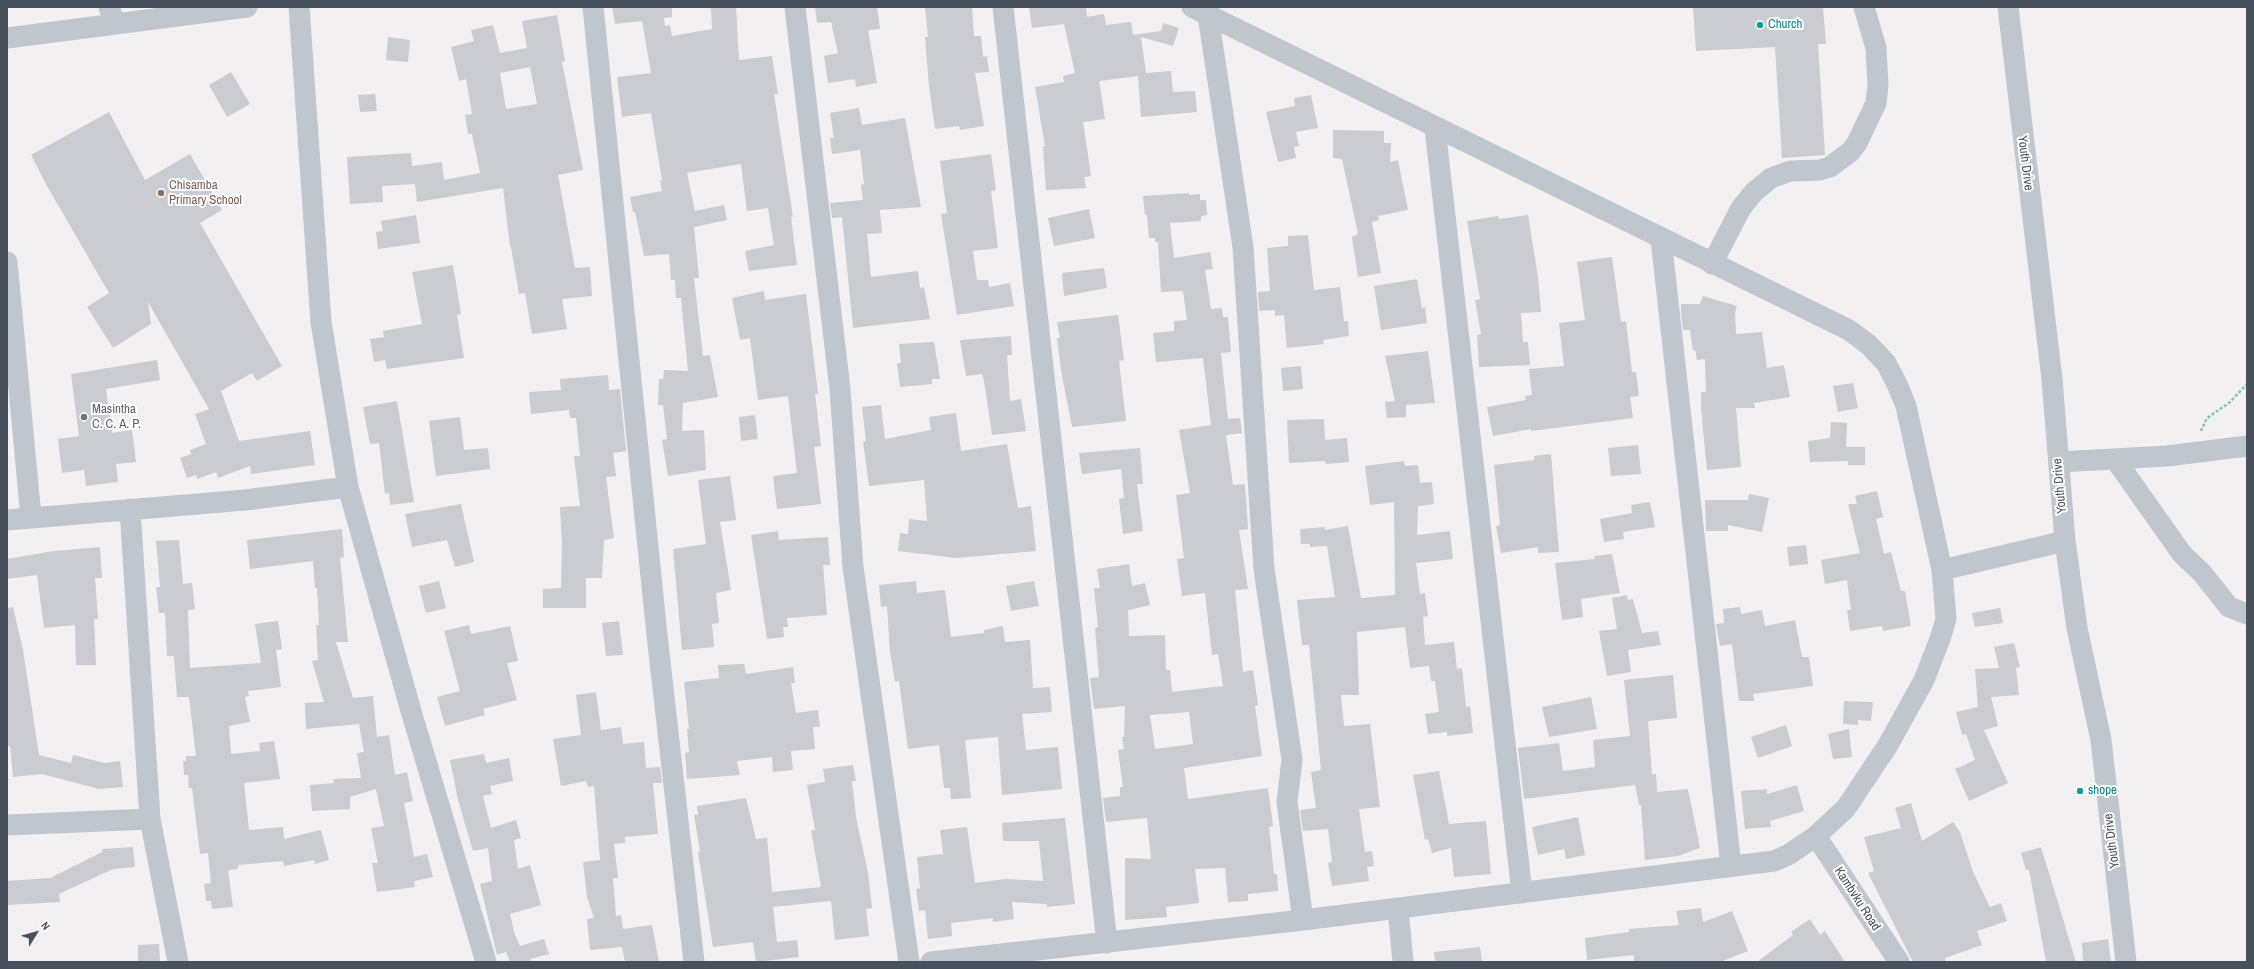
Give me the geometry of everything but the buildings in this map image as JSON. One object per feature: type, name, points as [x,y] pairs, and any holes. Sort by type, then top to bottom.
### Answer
[{"type":"street","points":[[7,38],[112,16],[247,7]]},
{"type":"street","points":[[299,7],[321,322],[348,486],[411,711],[486,962]]},
{"type":"street","points":[[593,7],[661,674],[694,962]]},
{"type":"street","points":[[795,7],[840,389],[853,567],[909,962]]},
{"type":"street","points":[[1003,7],[1107,943]]},
{"type":"street","points":[[1712,264],[1741,208],[1754,192],[1771,178],[1790,170],[1820,170],[1830,167],[1850,152],[1857,143],[1876,103],[1878,85],[1876,48],[1864,7]]},
{"type":"street","name":"Youth Drive","points":[[2008,7],[2052,379],[2065,541],[2077,628],[2100,740],[2126,962]]},
{"type":"street","points":[[1200,11],[1243,247],[1264,569],[1292,760],[1287,802],[1303,920]]},
{"type":"street","points":[[931,962],[1398,909],[1774,861],[1788,855],[1816,836],[1846,808],[1888,745],[1924,680],[1946,619],[1942,570],[1906,406],[1886,363],[1869,345],[1849,330],[1435,128],[1200,11]]},
{"type":"street","points":[[1435,128],[1522,893]]},
{"type":"street","points":[[1661,239],[1731,866]]},
{"type":"street","points":[[7,262],[31,517]]},
{"type":"street","points":[[2059,462],[2168,456],[2247,446]]},
{"type":"street","points":[[2115,459],[2182,554],[2202,573],[2229,607],[2247,614]]},
{"type":"street","points":[[7,520],[245,500],[348,486]]},
{"type":"street","points":[[130,509],[150,819],[178,962]]},
{"type":"street","points":[[1942,570],[2065,541]]},
{"type":"street","points":[[7,825],[150,819]]},
{"type":"street","name":"Kambvku Road","points":[[1816,836],[1899,962]]},
{"type":"street","points":[[1398,909],[1403,962]]},
{"type":"path","points":[[2200,435],[2207,418],[2229,402],[2247,384]]},
{"type":"place","name":"Church","points":[[1760,25]]},
{"type":"place","name":"Chisamba Primary School","points":[[161,193]]},
{"type":"place","name":"Masintha C. C. A. P.","points":[[84,417]]},
{"type":"place","name":"shope","points":[[2080,791]]}]
